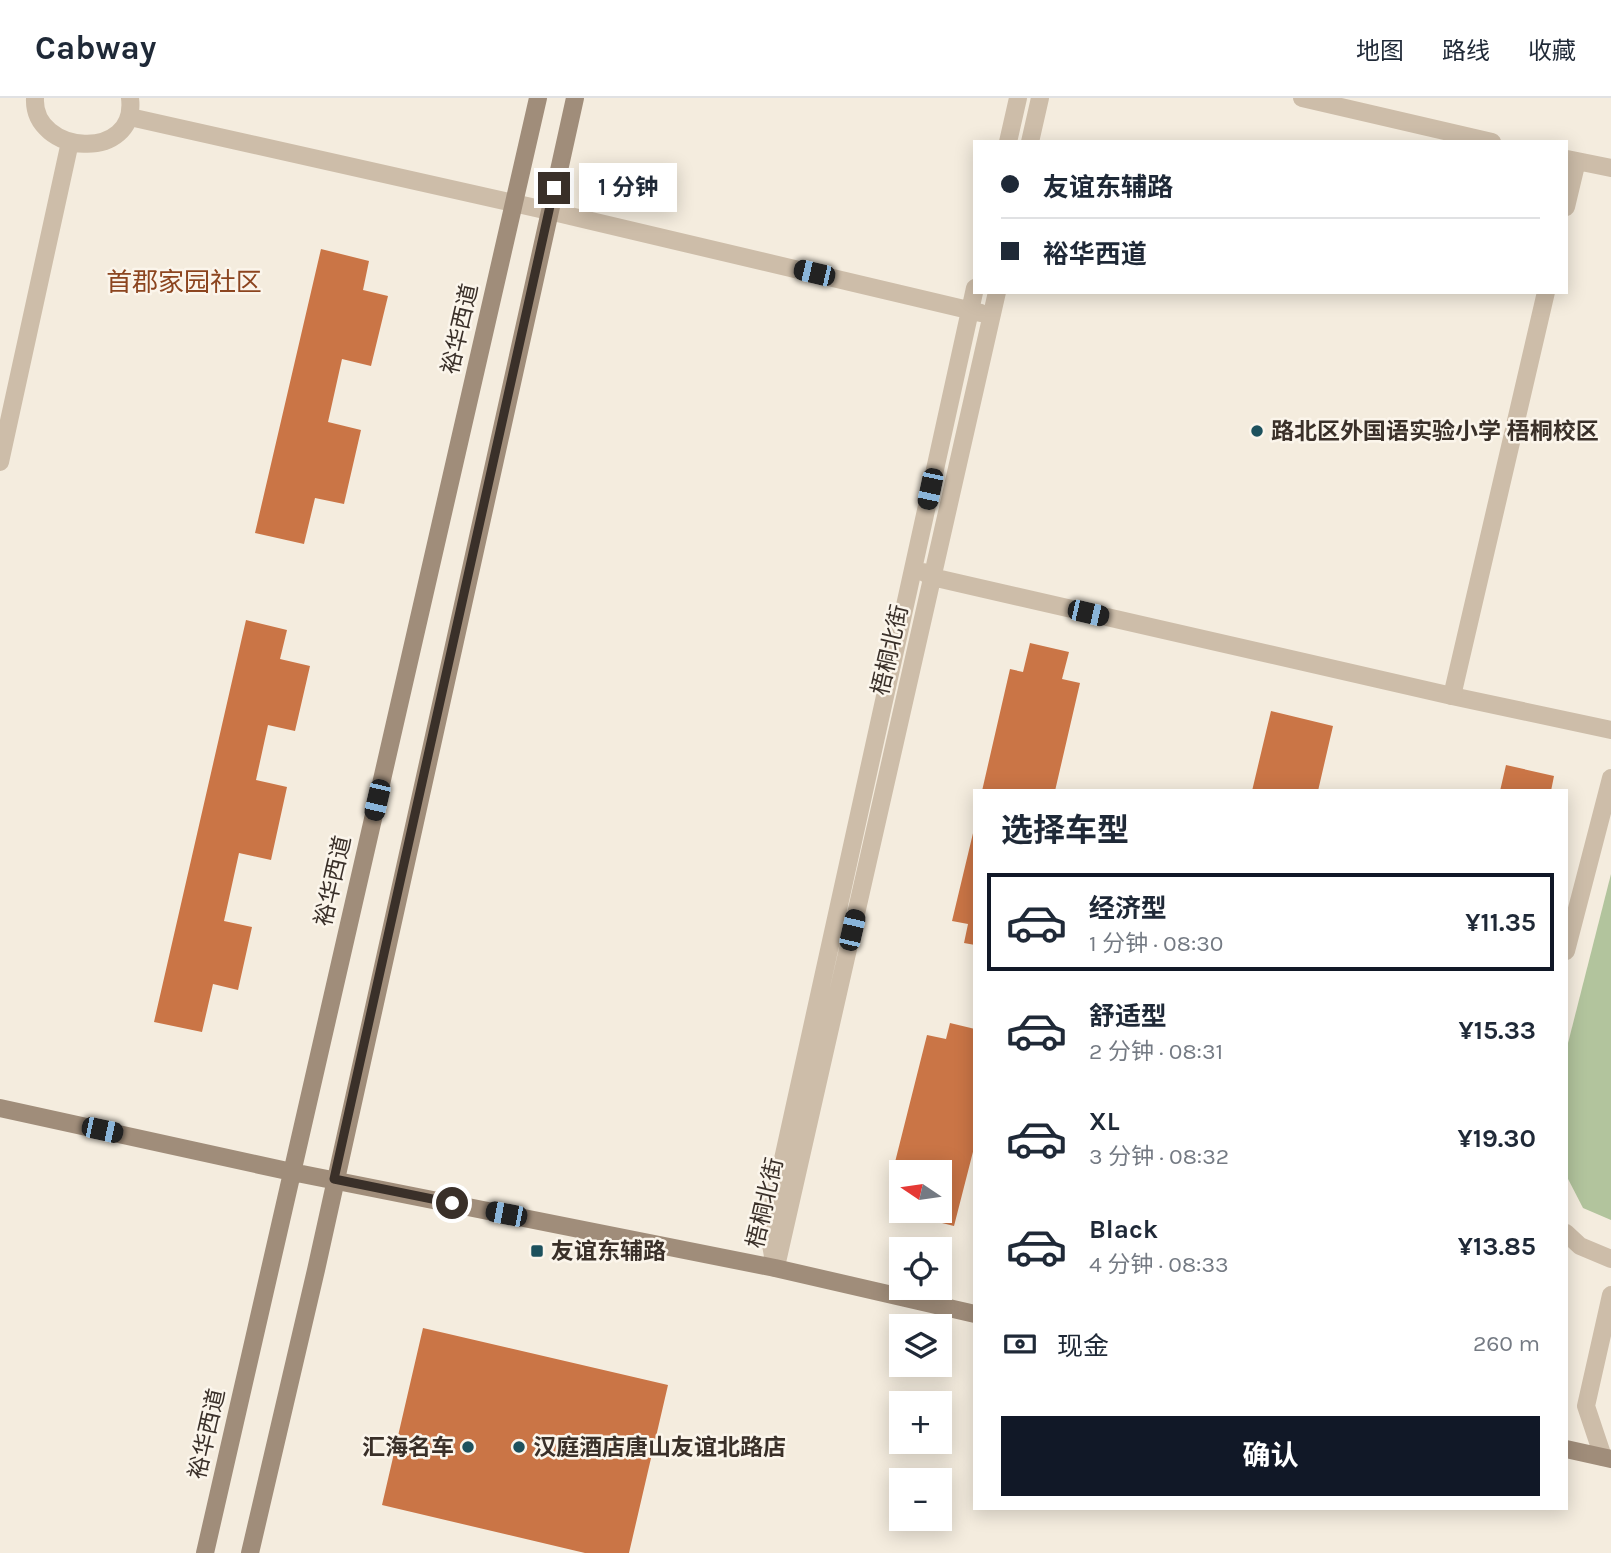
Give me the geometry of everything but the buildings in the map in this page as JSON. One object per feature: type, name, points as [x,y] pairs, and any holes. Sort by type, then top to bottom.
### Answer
[{"type":"main road","name":"裕华西道","points":[[205,1553],[538,98]]},
{"type":"main road","points":[[250,1553],[313,1283],[575,98]]},
{"type":"main road","points":[[0,1108],[292,1172],[775,1268],[973,1314]]},
{"type":"main road","points":[[1568,1449],[1608,1454]]},
{"type":"street","points":[[35,98],[34,109],[42,124],[54,135],[87,145],[108,140],[123,130],[130,117],[130,98]]},
{"type":"street","points":[[1008,140],[1018,98]]},
{"type":"street","points":[[1030,140],[1040,98]]},
{"type":"street","points":[[1302,98],[1483,140]]},
{"type":"street","points":[[130,117],[549,211],[991,316]]},
{"type":"street","points":[[0,462],[70,142]]},
{"type":"street","points":[[1568,191],[1572,160],[1611,168]]},
{"type":"street","name":"梧桐北街","points":[[775,1268],[768,1227],[974,294]]},
{"type":"street","name":"梧桐北街","points":[[775,1268],[996,294]]},
{"type":"street","points":[[1452,696],[1546,294]]},
{"type":"street","points":[[913,567],[932,577],[1611,730]]},
{"type":"street","points":[[1568,943],[1611,778]]},
{"type":"street","points":[[1568,1235],[1580,1246],[1611,1259]]},
{"type":"street","points":[[1608,1454],[1586,1406],[1611,1295]]},
{"type":"green space","points":[[1611,874],[1611,1220],[1583,1208],[1568,1179],[1568,1043]]},
{"type":"place","name":"路北区外国语实验小学 梧桐校区","points":[[1257,431]]},
{"type":"place","name":"友谊东辅路","points":[[537,1251]]},
{"type":"place","name":"汇海名车","points":[[468,1447]]},
{"type":"place","name":"汉庭酒店唐山友谊北路店","points":[[519,1447]]},
{"type":"district","name":"首郡家园社区","points":[[184,282]]},
{"type":"route","points":[[452,1203],[334,1179],[554,188]]}]
